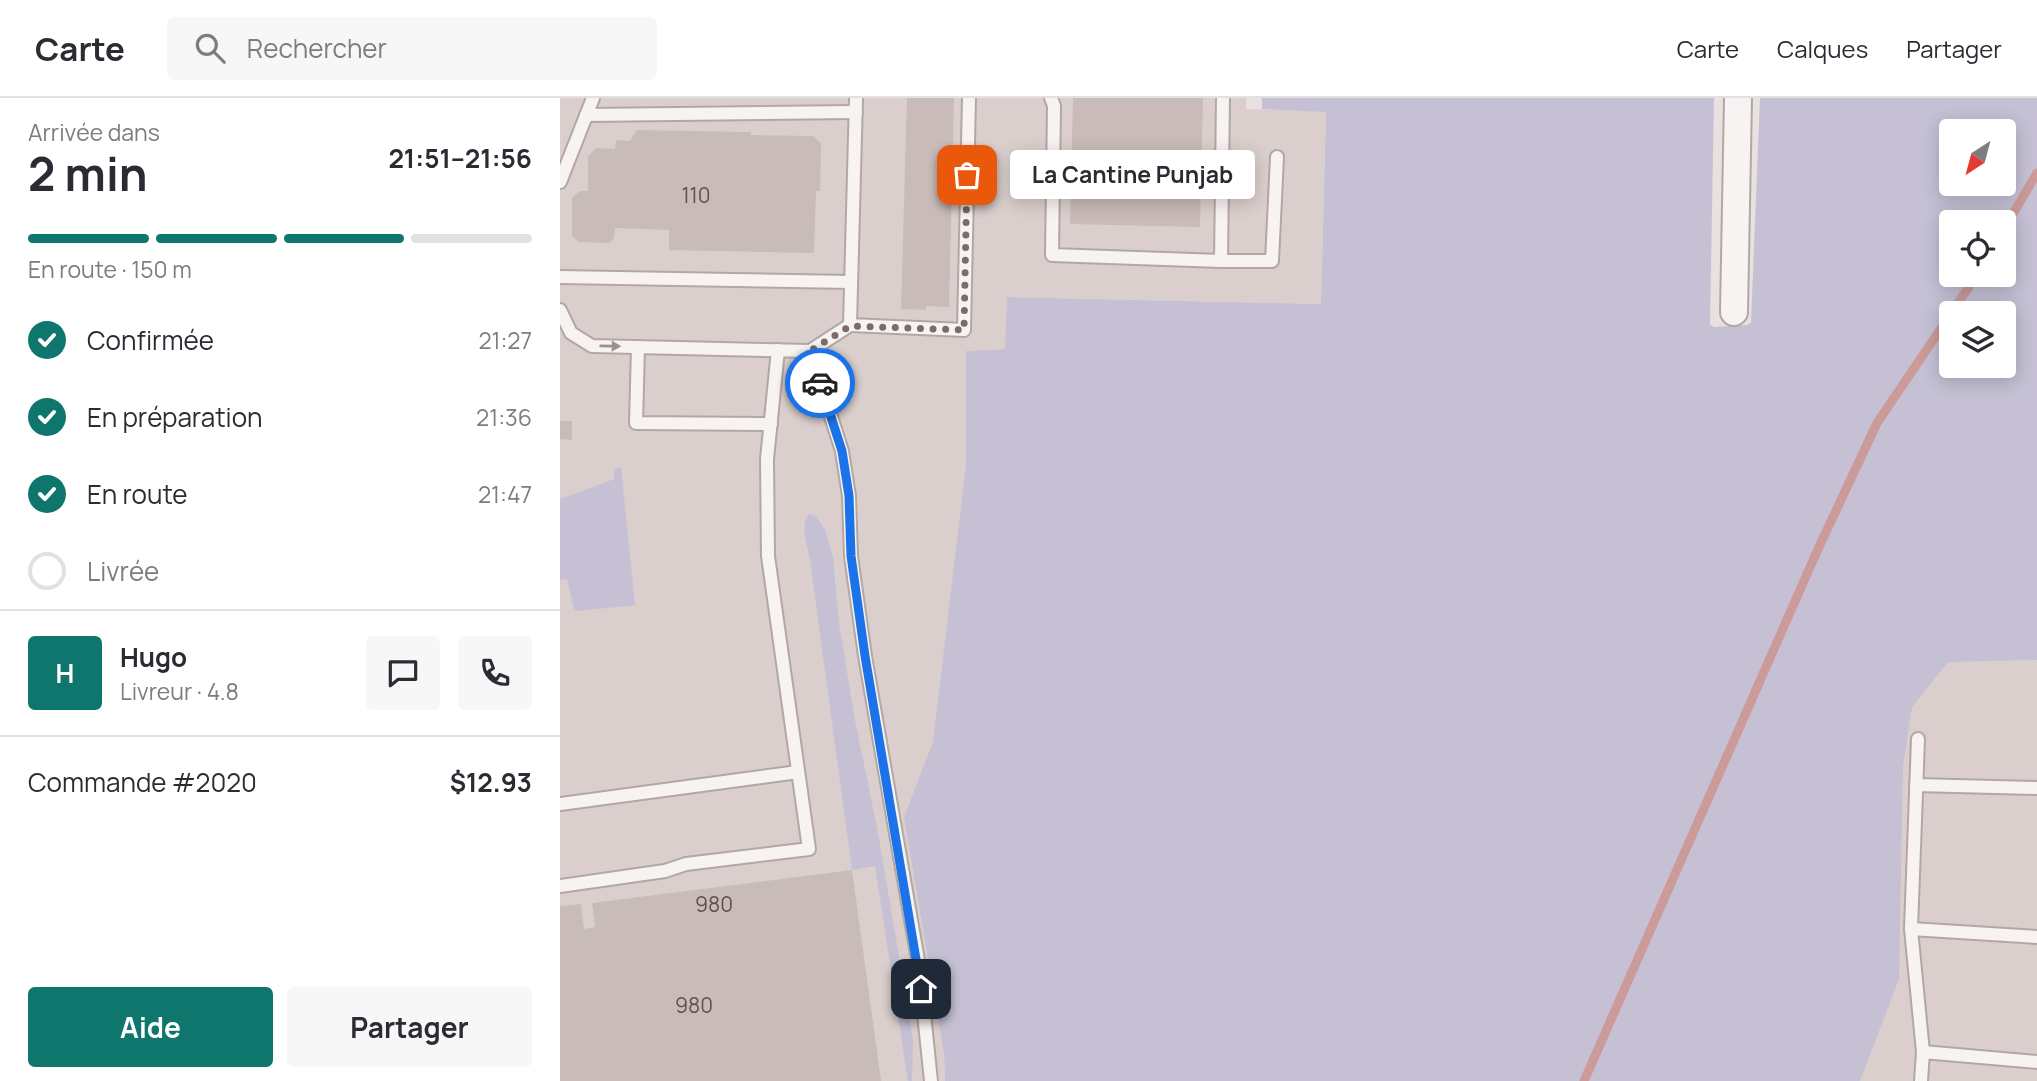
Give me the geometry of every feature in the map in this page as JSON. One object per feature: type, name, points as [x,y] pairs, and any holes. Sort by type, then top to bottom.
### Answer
[{"type":"street","points":[[1734,312],[1738,98]]},
{"type":"lane","points":[[560,182],[593,98]]},
{"type":"lane","points":[[850,326],[856,98]]},
{"type":"lane","points":[[560,310],[572,333],[592,346],[810,351],[850,326],[964,330],[969,98]]},
{"type":"lane","points":[[1051,98],[1054,106],[1052,255],[1272,261],[1277,157]]},
{"type":"lane","points":[[1221,261],[1223,98]]},
{"type":"lane","points":[[586,115],[856,112]]},
{"type":"lane","points":[[560,277],[851,282]]},
{"type":"lane","points":[[638,347],[636,423],[771,424]]},
{"type":"lane","points":[[560,887],[665,871],[686,864],[809,849],[768,556],[767,471],[778,350]]},
{"type":"lane","points":[[810,351],[842,451],[849,496],[851,556],[865,656],[919,966],[931,1081]]},
{"type":"lane","points":[[1918,739],[1911,929],[1923,1052],[1921,1081]]},
{"type":"lane","points":[[560,804],[798,772]]},
{"type":"lane","points":[[1916,785],[2037,788]]},
{"type":"lane","points":[[1911,929],[2037,937]]},
{"type":"lane","points":[[1923,1052],[2037,1062]]},
{"type":"shaded area","points":[[560,98],[1246,98],[1246,109],[1326,111],[1321,304],[1007,297],[1006,349],[966,351],[966,465],[945,1081],[560,1081]]},
{"type":"shaded area","points":[[1262,98],[1714,98],[1710,324],[1714,327],[1747,325],[1751,322],[1760,98],[2037,98],[2037,660],[1948,662],[1912,707],[1903,767],[1899,979],[1860,1081],[945,1081],[944,1054],[904,817],[933,742],[966,465],[966,351],[1005,349],[1007,297],[1321,304],[1326,112],[1262,109]]},
{"type":"shaded area","points":[[621,467],[635,605],[579,611],[574,609],[567,579],[560,580],[560,499],[614,479],[614,469]]},
{"type":"shaded area","points":[[809,514],[816,516],[825,530],[833,558],[839,623],[855,720],[878,833],[913,1039],[912,1081],[908,1081],[875,866],[852,870],[805,536],[805,524]]},
{"type":"shaded area","points":[[1800,641],[2037,644],[2037,1081],[1604,1081]]},
{"type":"building","points":[[907,98],[954,98],[949,307],[901,309]]},
{"type":"building","points":[[1073,98],[1203,98],[1200,227],[1070,224]]},
{"type":"building","points":[[637,130],[813,136],[821,143],[814,253],[669,250],[669,230],[615,228],[614,238],[610,243],[579,242],[572,236],[572,198],[580,191],[588,191],[588,157],[596,148],[615,149],[616,140],[630,141]]},
{"type":"building","points":[[560,421],[572,421],[572,440],[560,439]]},
{"type":"building","points":[[852,870],[881,1081],[560,1081],[560,906],[581,904],[584,929],[595,927],[592,903]]},
{"type":"waterway","points":[[2015,210],[2037,173]]},
{"type":"waterway","points":[[1584,1081],[1818,549],[1877,423],[1969,287]]},
{"type":"way so far","points":[[820,383],[810,351],[850,326],[964,330],[967,175]]},
{"type":"place","name":"La Cantine Punjab","points":[[967,175]]},
{"type":"route","points":[[820,383],[842,451],[849,496],[851,556],[865,656],[921,989]]}]
